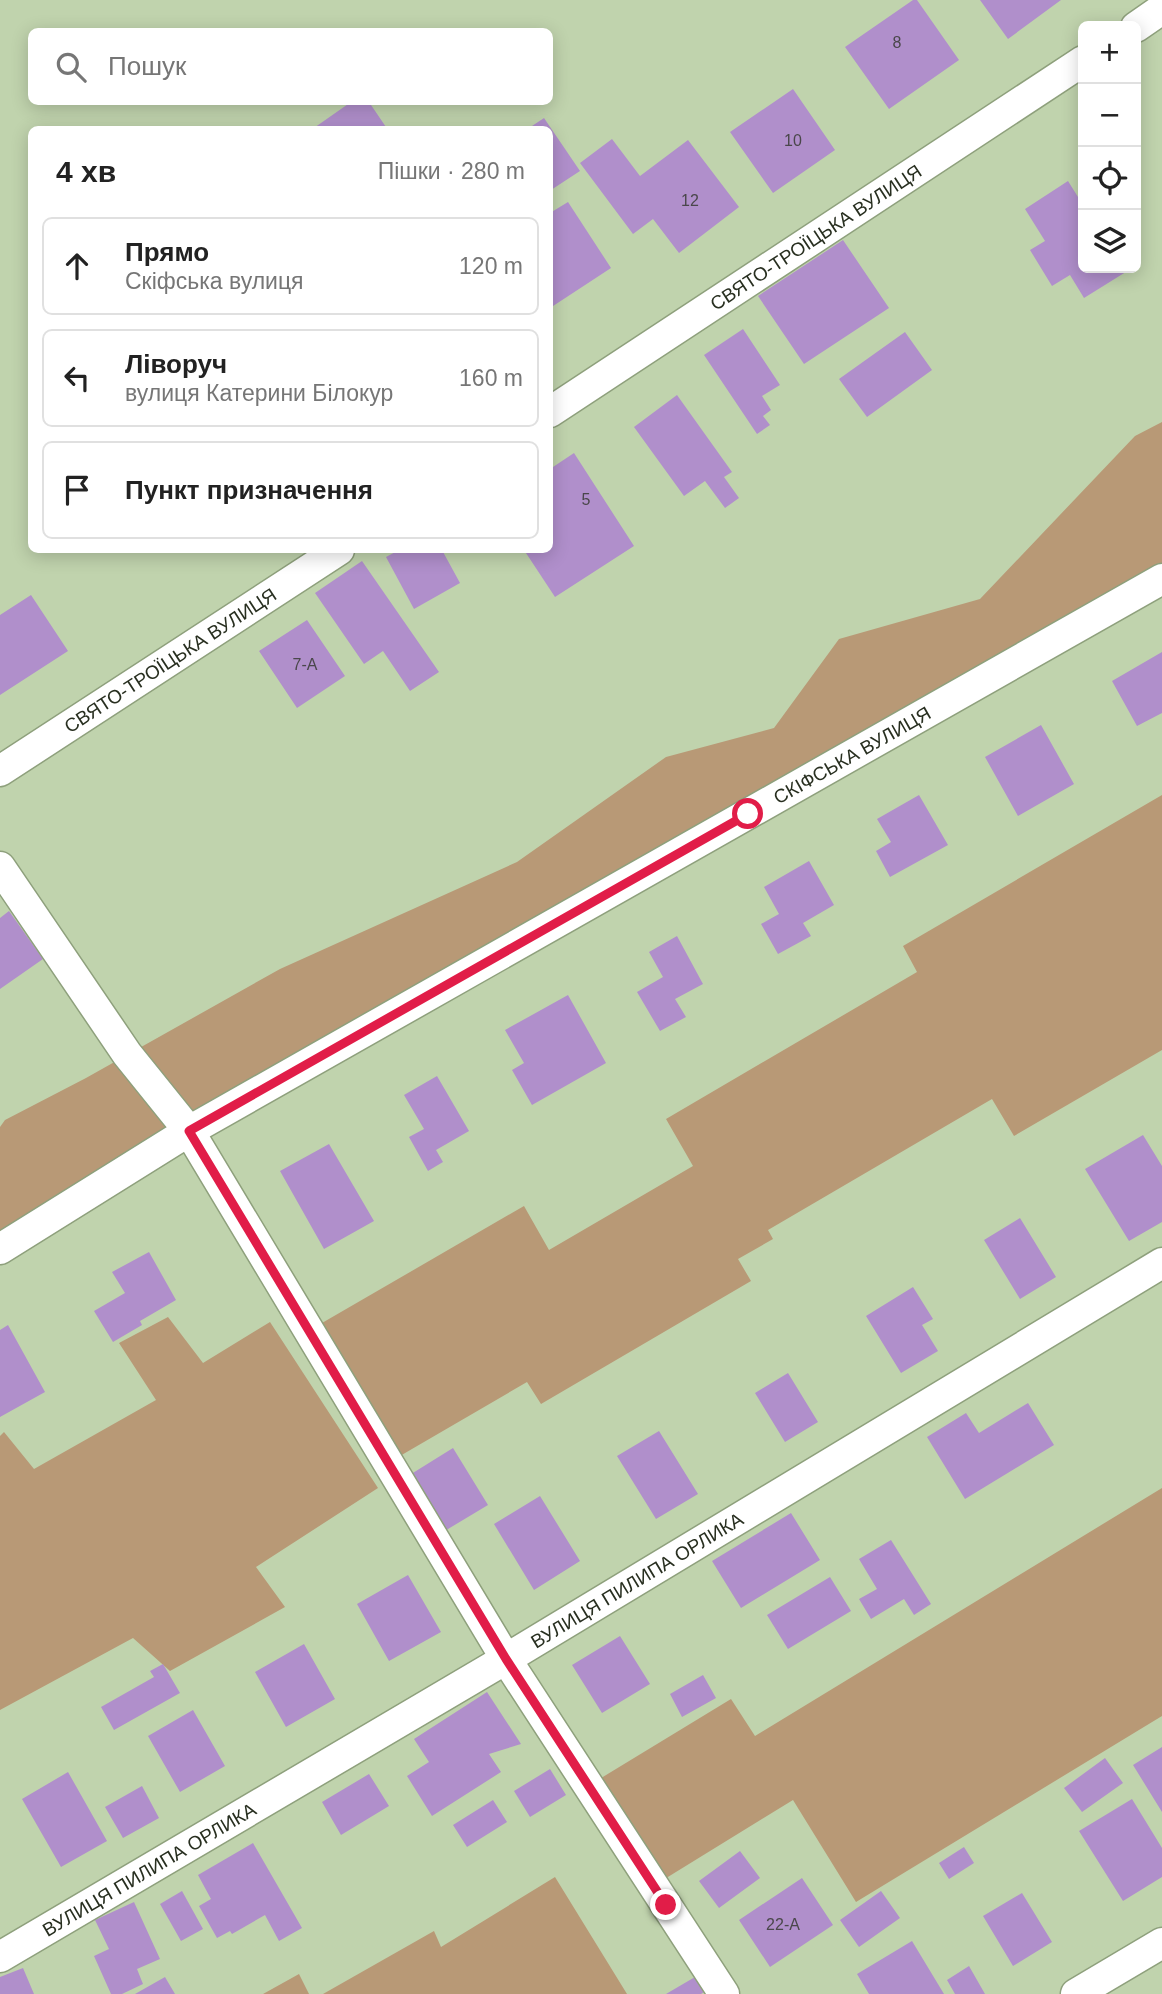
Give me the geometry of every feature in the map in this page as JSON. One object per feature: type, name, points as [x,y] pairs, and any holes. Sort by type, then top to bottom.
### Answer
[{"type":"street","points":[[1141,24],[1162,9]]},
{"type":"street","name":"СВЯТО-ТРОЇЦЬКА ВУЛИЦЯ","points":[[553,410],[1078,64]]},
{"type":"street","name":"СВЯТО-ТРОЇЦЬКА ВУЛИЦЯ","points":[[0,771],[334,553]]},
{"type":"street","name":"СКІФСЬКА ВУЛИЦЯ","points":[[0,1249],[189,1131],[1162,579]]},
{"type":"street","points":[[0,867],[127,1054],[189,1131],[506,1659],[724,1994]]},
{"type":"street","name":"ВУЛИЦЯ ПИЛИПА ОРЛИКА","points":[[0,1957],[506,1659],[1162,1263]]},
{"type":"street","points":[[1076,1994],[1162,1943]]},
{"type":"shaded area","points":[[1162,422],[1162,579],[0,1249],[0,1127],[5,1120],[86,1078],[280,969],[517,862],[666,757],[774,728],[839,639],[980,599],[1135,436]]},
{"type":"shaded area","points":[[1162,795],[1162,1050],[1014,1136],[992,1099],[768,1230],[773,1239],[738,1259],[751,1281],[541,1404],[527,1382],[381,1467],[303,1334],[524,1206],[549,1250],[693,1166],[666,1119],[917,972],[903,946]]},
{"type":"shaded area","points":[[168,1317],[203,1363],[270,1322],[378,1488],[256,1567],[285,1607],[170,1671],[133,1638],[0,1710],[0,1436],[4,1432],[34,1469],[156,1400],[119,1343]]},
{"type":"shaded area","points":[[1162,1488],[1162,1716],[856,1902],[793,1800],[650,1888],[588,1786],[731,1699],[755,1736]]},
{"type":"shaded area","points":[[555,1877],[627,1994],[323,1994],[434,1931],[441,1947]]},
{"type":"shaded area","points":[[299,1974],[309,1994],[263,1994]]},
{"type":"building","points":[[913,0],[917,0],[959,60],[889,109],[845,47]]},
{"type":"building","points":[[980,0],[1061,0],[1008,39]]},
{"type":"building","points":[[793,89],[835,150],[773,193],[730,132]]},
{"type":"building","points":[[347,105],[371,105],[385,126],[317,126]]},
{"type":"building","points":[[544,118],[549,126],[532,126]]},
{"type":"building","points":[[553,131],[580,171],[553,189]]},
{"type":"building","points":[[612,139],[640,176],[688,140],[739,207],[679,253],[653,219],[633,234],[580,163]]},
{"type":"building","points":[[1068,181],[1078,197],[1078,273],[1124,273],[1084,298],[1070,275],[1052,286],[1030,250],[1045,241],[1025,209]]},
{"type":"building","points":[[568,202],[611,268],[553,306],[553,211]]},
{"type":"building","points":[[843,240],[889,308],[804,364],[758,296]]},
{"type":"building","points":[[743,329],[780,385],[762,396],[771,410],[763,416],[770,425],[757,434],[704,355]]},
{"type":"building","points":[[905,332],[932,370],[867,417],[839,379]]},
{"type":"building","points":[[677,395],[732,472],[724,477],[739,498],[725,508],[705,481],[684,496],[634,427]]},
{"type":"building","points":[[574,453],[634,546],[555,597],[526,553],[553,553],[553,467]]},
{"type":"building","points":[[393,553],[444,553],[460,583],[414,609],[386,557]]},
{"type":"building","points":[[362,561],[439,672],[410,691],[383,651],[364,664],[315,593]]},
{"type":"building","points":[[31,595],[68,651],[0,695],[0,615]]},
{"type":"building","points":[[307,620],[345,676],[297,708],[259,651]]},
{"type":"building","points":[[1162,652],[1162,713],[1137,726],[1112,681]]},
{"type":"building","points":[[1041,725],[1074,784],[1018,816],[985,757]]},
{"type":"building","points":[[919,795],[948,845],[890,877],[876,851],[891,842],[877,819]]},
{"type":"building","points":[[809,861],[834,905],[803,923],[811,936],[778,954],[761,924],[779,914],[764,887]]},
{"type":"building","points":[[9,911],[43,959],[0,989],[0,918]]},
{"type":"building","points":[[677,936],[703,984],[675,999],[686,1017],[660,1031],[637,992],[663,977],[649,952]]},
{"type":"building","points":[[568,995],[606,1063],[532,1105],[512,1070],[524,1063],[505,1030]]},
{"type":"building","points":[[437,1076],[469,1131],[436,1150],[443,1162],[428,1171],[409,1137],[424,1129],[404,1095]]},
{"type":"building","points":[[1143,1135],[1162,1166],[1162,1222],[1129,1241],[1085,1169]]},
{"type":"building","points":[[329,1144],[374,1221],[324,1249],[280,1171]]},
{"type":"building","points":[[1020,1218],[1056,1277],[1020,1299],[984,1240]]},
{"type":"building","points":[[149,1252],[176,1300],[140,1321],[142,1325],[113,1342],[94,1311],[125,1293],[112,1272]]},
{"type":"building","points":[[913,1287],[933,1319],[922,1325],[938,1351],[901,1373],[866,1316]]},
{"type":"building","points":[[8,1325],[45,1392],[0,1417],[0,1330]]},
{"type":"building","points":[[788,1373],[818,1422],[785,1442],[755,1393]]},
{"type":"building","points":[[1028,1403],[1054,1445],[965,1499],[927,1437],[966,1413],[979,1433]]},
{"type":"building","points":[[659,1431],[698,1494],[656,1519],[617,1456]]},
{"type":"building","points":[[453,1448],[488,1505],[443,1532],[408,1476]]},
{"type":"building","points":[[540,1496],[580,1561],[534,1590],[494,1524]]},
{"type":"building","points":[[791,1513],[820,1560],[741,1608],[712,1561]]},
{"type":"building","points":[[891,1540],[931,1604],[914,1615],[904,1599],[871,1619],[859,1599],[877,1589],[859,1559]]},
{"type":"building","points":[[408,1575],[441,1632],[389,1661],[357,1604]]},
{"type":"building","points":[[830,1577],[851,1611],[788,1649],[767,1615]]},
{"type":"building","points":[[620,1636],[650,1684],[602,1713],[572,1665]]},
{"type":"building","points":[[304,1644],[335,1699],[286,1727],[255,1672]]},
{"type":"building","points":[[163,1664],[180,1693],[114,1730],[101,1707],[154,1677],[150,1671]]},
{"type":"building","points":[[703,1675],[716,1698],[682,1717],[670,1694]]},
{"type":"building","points":[[487,1692],[521,1744],[489,1754],[501,1772],[432,1816],[407,1776],[429,1762],[414,1739]]},
{"type":"building","points":[[193,1710],[225,1766],[180,1792],[148,1736]]},
{"type":"building","points":[[1162,1747],[1162,1812],[1133,1765]]},
{"type":"building","points":[[1105,1758],[1123,1783],[1082,1812],[1064,1788]]},
{"type":"building","points":[[550,1769],[566,1795],[530,1817],[514,1791]]},
{"type":"building","points":[[68,1772],[107,1841],[61,1867],[22,1799]]},
{"type":"building","points":[[369,1774],[389,1806],[341,1835],[322,1802]]},
{"type":"building","points":[[142,1786],[159,1818],[123,1838],[105,1807]]},
{"type":"building","points":[[1132,1799],[1162,1848],[1162,1877],[1123,1901],[1079,1831]]},
{"type":"building","points":[[493,1800],[507,1822],[467,1847],[453,1825]]},
{"type":"building","points":[[253,1843],[302,1928],[279,1941],[265,1915],[232,1934],[230,1931],[217,1938],[199,1906],[211,1899],[198,1875]]},
{"type":"building","points":[[964,1847],[974,1863],[949,1879],[939,1863]]},
{"type":"building","points":[[740,1851],[760,1878],[719,1908],[699,1881]]},
{"type":"building","points":[[802,1878],[833,1925],[770,1967],[739,1920]]},
{"type":"building","points":[[182,1891],[203,1929],[181,1941],[160,1904]]},
{"type":"building","points":[[881,1891],[900,1918],[859,1947],[840,1920]]},
{"type":"building","points":[[1022,1893],[1052,1942],[1013,1966],[983,1916]]},
{"type":"building","points":[[134,1902],[160,1959],[137,1969],[143,1984],[122,1994],[111,1994],[94,1956],[109,1949],[95,1920]]},
{"type":"building","points":[[912,1941],[944,1994],[869,1994],[857,1974]]},
{"type":"building","points":[[969,1966],[985,1994],[955,1994],[947,1980]]},
{"type":"building","points":[[23,1968],[34,1994],[0,1994],[0,1977]]},
{"type":"building","points":[[165,1977],[175,1994],[135,1994]]},
{"type":"building","points":[[695,1977],[704,1992],[701,1994],[666,1994]]},
{"type":"route","points":[[666,1905],[506,1659],[189,1131],[748,814]]}]
